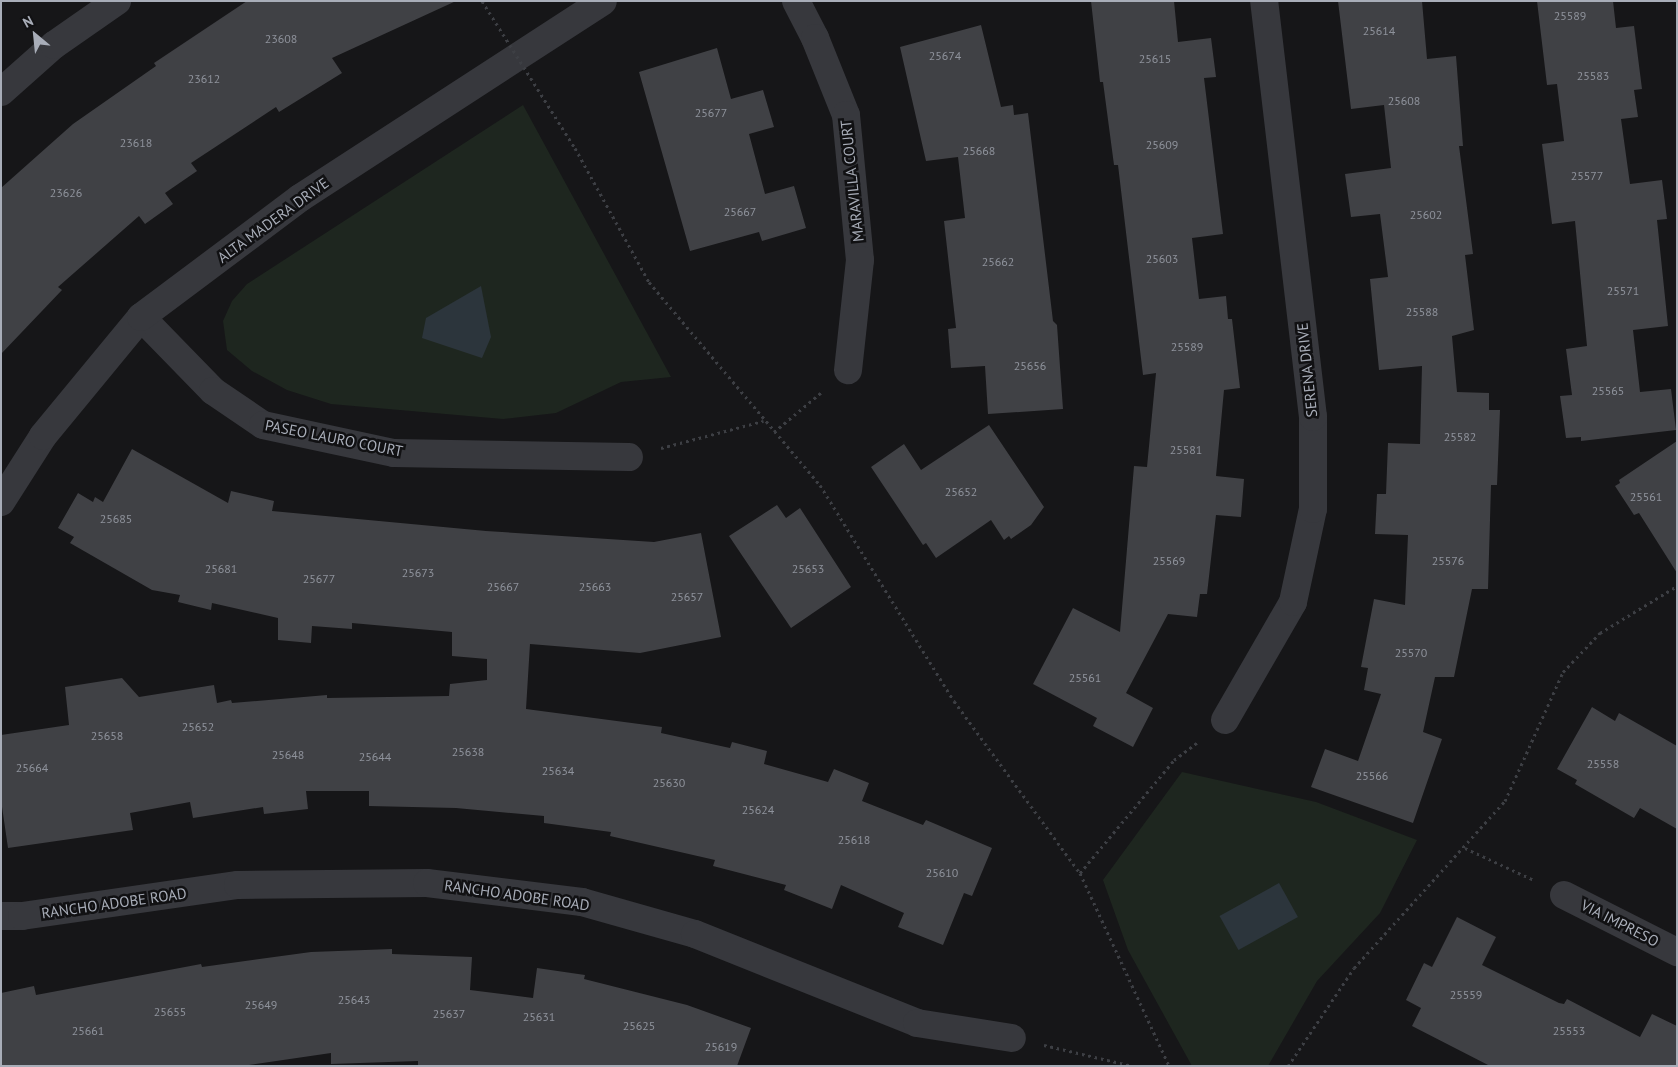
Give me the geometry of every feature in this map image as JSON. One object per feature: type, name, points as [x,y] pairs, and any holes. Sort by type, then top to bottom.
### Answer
[{"type":"street","points":[[1,92],[54,45],[116,1]]},
{"type":"street","name":"ALTA MADERA DRIVE","points":[[1,502],[44,436],[141,317],[300,198],[603,1]]},
{"type":"street","name":"MARAVILLA COURT","points":[[796,1],[815,38],[846,115],[860,260],[848,370]]},
{"type":"street","name":"SERENA DRIVE","points":[[1225,720],[1292,602],[1312,509],[1313,417],[1264,1]]},
{"type":"street","name":"PASEO LAURO COURT","points":[[141,317],[213,391],[263,425],[394,453],[629,457]]},
{"type":"street","name":"RANCHO ADOBE ROAD","points":[[1,916],[22,916],[238,885],[352,882],[437,884],[582,902],[695,934],[917,1023],[1012,1038]]},
{"type":"street","name":"VIA IMPRESO","points":[[1564,894],[1677,952]]},
{"type":"path","points":[[482,1],[575,148],[649,282],[763,421],[820,485],[954,700],[1080,873],[1169,1066]]},
{"type":"path","points":[[774,432],[848,370]]},
{"type":"path","points":[[629,457],[763,421]]},
{"type":"path","points":[[1288,1066],[1354,968],[1466,848],[1505,801],[1563,672],[1600,633],[1677,586]]},
{"type":"path","points":[[1080,873],[1174,760],[1225,720]]},
{"type":"path","points":[[1466,848],[1564,894]]},
{"type":"path","points":[[1012,1038],[1133,1066]]},
{"type":"shaded area","points":[[523,105],[671,377],[621,382],[556,413],[503,419],[331,404],[287,390],[252,371],[227,350],[223,321],[232,301],[247,284]]},
{"type":"shaded area","points":[[481,286],[491,337],[482,358],[422,338],[426,318]]},
{"type":"shaded area","points":[[1182,772],[1316,802],[1417,840],[1380,913],[1317,981],[1268,1066],[1192,1066],[1128,950],[1103,880]]},
{"type":"shaded area","points":[[1279,883],[1298,917],[1238,950],[1220,916]]},
{"type":"building","points":[[247,1],[456,1],[332,58],[342,73],[279,112],[276,107],[191,163],[197,171],[165,193],[173,204],[145,224],[139,216],[58,287],[62,290],[1,354],[1,188],[73,124],[156,66],[154,63]]},
{"type":"building","points":[[1091,1],[1174,1],[1178,42],[1211,38],[1216,77],[1204,78],[1223,234],[1192,238],[1199,299],[1226,296],[1228,319],[1232,319],[1240,388],[1224,390],[1216,476],[1244,479],[1241,517],[1216,515],[1207,594],[1200,594],[1197,617],[1168,614],[1126,693],[1153,708],[1133,747],[1093,726],[1097,718],[1033,684],[1073,608],[1120,632],[1134,466],[1147,467],[1156,373],[1143,375],[1118,165],[1114,165],[1103,82],[1100,82]]},
{"type":"building","points":[[1338,1],[1422,1],[1427,59],[1456,56],[1463,146],[1459,146],[1473,254],[1465,255],[1474,330],[1452,336],[1457,392],[1489,393],[1489,410],[1500,410],[1497,485],[1491,485],[1488,589],[1472,589],[1454,677],[1435,677],[1423,732],[1442,739],[1413,823],[1311,787],[1325,749],[1358,761],[1381,694],[1364,690],[1368,668],[1361,667],[1374,599],[1405,605],[1408,535],[1375,534],[1377,494],[1386,494],[1388,443],[1420,444],[1422,366],[1379,370],[1370,279],[1388,277],[1380,214],[1351,217],[1345,174],[1391,168],[1384,105],[1351,109]]},
{"type":"building","points":[[1537,1],[1613,1],[1616,28],[1634,26],[1642,89],[1634,90],[1638,117],[1621,119],[1630,184],[1662,180],[1667,219],[1657,220],[1668,326],[1633,330],[1640,392],[1671,389],[1676,430],[1581,441],[1581,437],[1566,438],[1560,396],[1572,395],[1566,349],[1587,346],[1575,221],[1552,224],[1542,144],[1564,141],[1557,84],[1547,85]]},
{"type":"building","points":[[981,25],[1001,107],[1013,105],[1014,115],[1028,113],[1053,321],[1057,325],[1063,409],[988,414],[985,366],[951,368],[948,329],[956,328],[944,221],[965,218],[958,157],[926,161],[900,47]]},
{"type":"building","points":[[717,48],[731,99],[763,90],[774,127],[749,134],[765,194],[794,186],[806,228],[762,241],[759,232],[690,251],[639,72]]},
{"type":"building","points":[[989,425],[1044,507],[1031,525],[1011,539],[1009,536],[1004,540],[991,520],[936,558],[926,543],[923,545],[871,467],[904,444],[921,470]]},
{"type":"building","points":[[1677,441],[1677,573],[1639,513],[1634,515],[1615,486],[1620,483],[1619,480]]},
{"type":"building","points":[[132,449],[228,503],[231,491],[274,501],[272,511],[486,531],[654,542],[701,533],[721,637],[640,653],[530,644],[526,709],[662,727],[661,733],[730,748],[732,742],[767,751],[764,764],[828,782],[834,769],[869,783],[862,801],[923,825],[926,820],[992,848],[972,896],[964,893],[943,945],[898,927],[904,913],[841,885],[832,909],[784,890],[786,885],[713,866],[715,860],[610,836],[611,832],[544,823],[544,816],[456,808],[369,806],[369,791],[306,791],[308,809],[264,814],[263,807],[193,818],[190,802],[130,813],[133,830],[8,848],[1,800],[1,735],[69,725],[65,687],[122,678],[139,697],[214,685],[217,703],[231,700],[232,703],[327,695],[327,698],[449,696],[450,684],[487,680],[487,659],[452,656],[452,632],[352,623],[352,629],[312,626],[311,643],[278,640],[278,618],[212,603],[211,610],[178,602],[180,595],[152,590],[70,543],[74,537],[58,528],[78,493],[93,502],[95,497],[103,502]]},
{"type":"building","points":[[777,505],[786,518],[800,508],[851,587],[791,628],[729,536]]},
{"type":"building","points":[[1592,707],[1615,721],[1619,713],[1677,746],[1677,829],[1640,808],[1634,818],[1575,784],[1577,780],[1557,769]]},
{"type":"building","points":[[1457,917],[1496,937],[1482,965],[1559,1003],[1564,1004],[1567,999],[1640,1037],[1652,1014],[1677,1026],[1677,1066],[1490,1066],[1412,1026],[1421,1008],[1406,1000],[1424,963],[1432,967]]},
{"type":"building","points":[[392,949],[392,954],[472,957],[470,990],[533,998],[537,968],[585,975],[584,979],[687,1005],[751,1028],[737,1066],[418,1066],[418,1061],[331,1064],[331,1053],[242,1066],[1,1066],[1,993],[34,986],[36,995],[201,964],[202,967],[311,952]]}]
